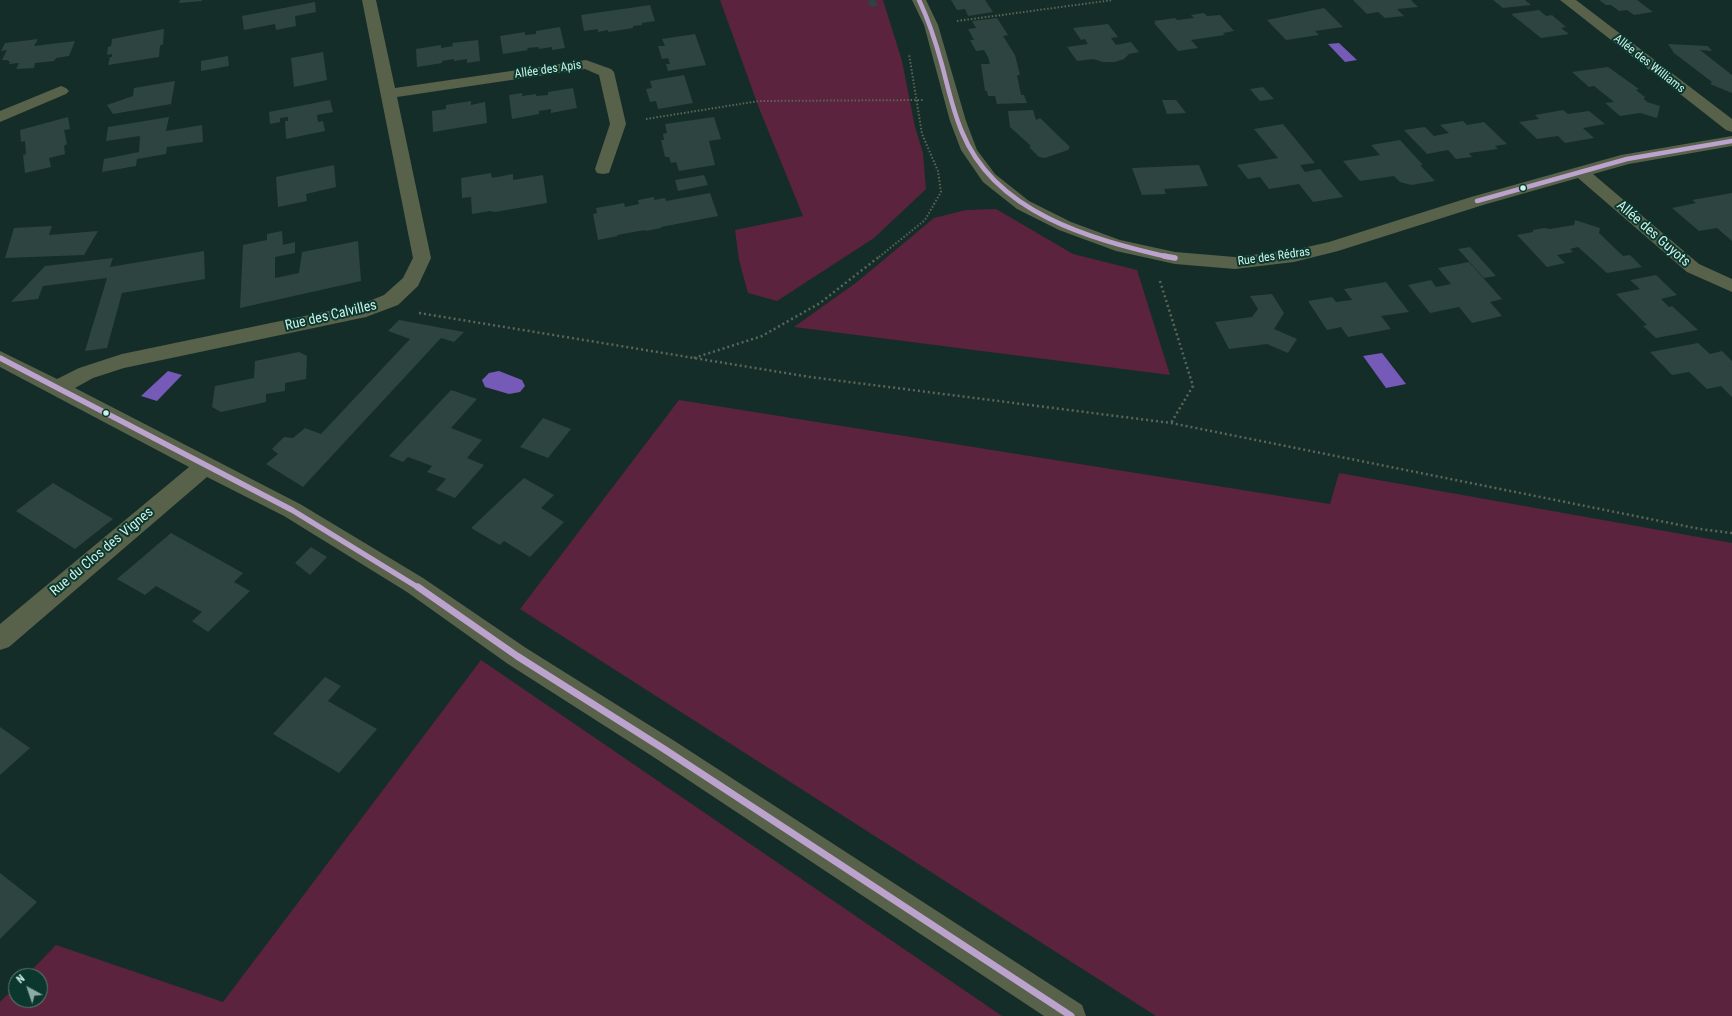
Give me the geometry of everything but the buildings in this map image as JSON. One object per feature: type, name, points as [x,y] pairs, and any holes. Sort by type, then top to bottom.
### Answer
[{"type":"street","name":"Rue des Calvilles","points":[[58,388],[86,373],[122,361],[366,310],[391,300],[411,282],[422,258],[369,0]]},
{"type":"street","name":"Rue des Rédras","points":[[919,0],[931,25],[958,121],[969,150],[989,178],[1023,205],[1065,226],[1116,245],[1175,258],[1235,263],[1294,256],[1332,247],[1477,201],[1628,159],[1732,141]]},
{"type":"street","name":"Allée des Williams","points":[[1567,0],[1732,127]]},
{"type":"street","name":"Allée des Apis","points":[[388,94],[586,64],[606,72],[618,124]]},
{"type":"street","points":[[0,118],[61,91]]},
{"type":"street","points":[[603,169],[618,124]]},
{"type":"street","name":"Allée des Guyots","points":[[1581,172],[1693,268],[1732,286]]},
{"type":"street","points":[[0,358],[204,466],[292,510],[415,585],[517,656],[664,748],[1071,1016]]},
{"type":"street","name":"Rue du Clos des Vignes","points":[[0,639],[204,466]]},
{"type":"path","points":[[694,358],[762,336],[820,303],[925,220],[941,192],[938,171],[922,134],[918,100],[909,57],[911,36],[909,27],[1113,0]]},
{"type":"path","points":[[618,124],[759,101],[952,100]]},
{"type":"path","points":[[1171,423],[1192,386],[1155,265],[1174,267],[1175,258]]},
{"type":"path","points":[[391,300],[400,309],[810,377],[1171,423],[1692,527],[1732,533]]},
{"type":"shaded area","points":[[720,0],[883,0],[902,61],[915,127],[923,153],[926,189],[874,238],[777,301],[748,293],[739,260],[735,230],[803,216],[759,108]]},
{"type":"shaded area","points":[[1339,43],[1357,60],[1345,62],[1328,44]]},
{"type":"shaded area","points":[[996,209],[1073,254],[1137,270],[1170,375],[794,327],[857,282],[934,218],[966,210]]},
{"type":"shaded area","points":[[1382,353],[1406,384],[1386,388],[1363,356]]},
{"type":"shaded area","points":[[168,371],[182,375],[157,401],[141,396]]},
{"type":"shaded area","points":[[499,371],[522,380],[525,386],[520,392],[509,394],[485,387],[482,380],[489,373]]},
{"type":"shaded area","points":[[679,400],[1330,504],[1339,473],[1732,543],[1732,1016],[1156,1016],[520,609]]},
{"type":"shaded area","points":[[481,660],[1002,1016],[0,1016],[0,1002],[8,994],[8,1008],[48,1008],[48,968],[34,968],[56,945],[223,1002]]},
{"type":"transit line","points":[[919,0],[933,33],[962,133],[977,161],[998,184],[1023,204],[1051,220],[1082,233],[1114,243],[1175,258]]},
{"type":"transit line","points":[[1477,201],[1627,159],[1732,141]]},
{"type":"transit line","points":[[0,358],[292,510],[415,585],[517,656],[664,749],[1071,1016]]}]
